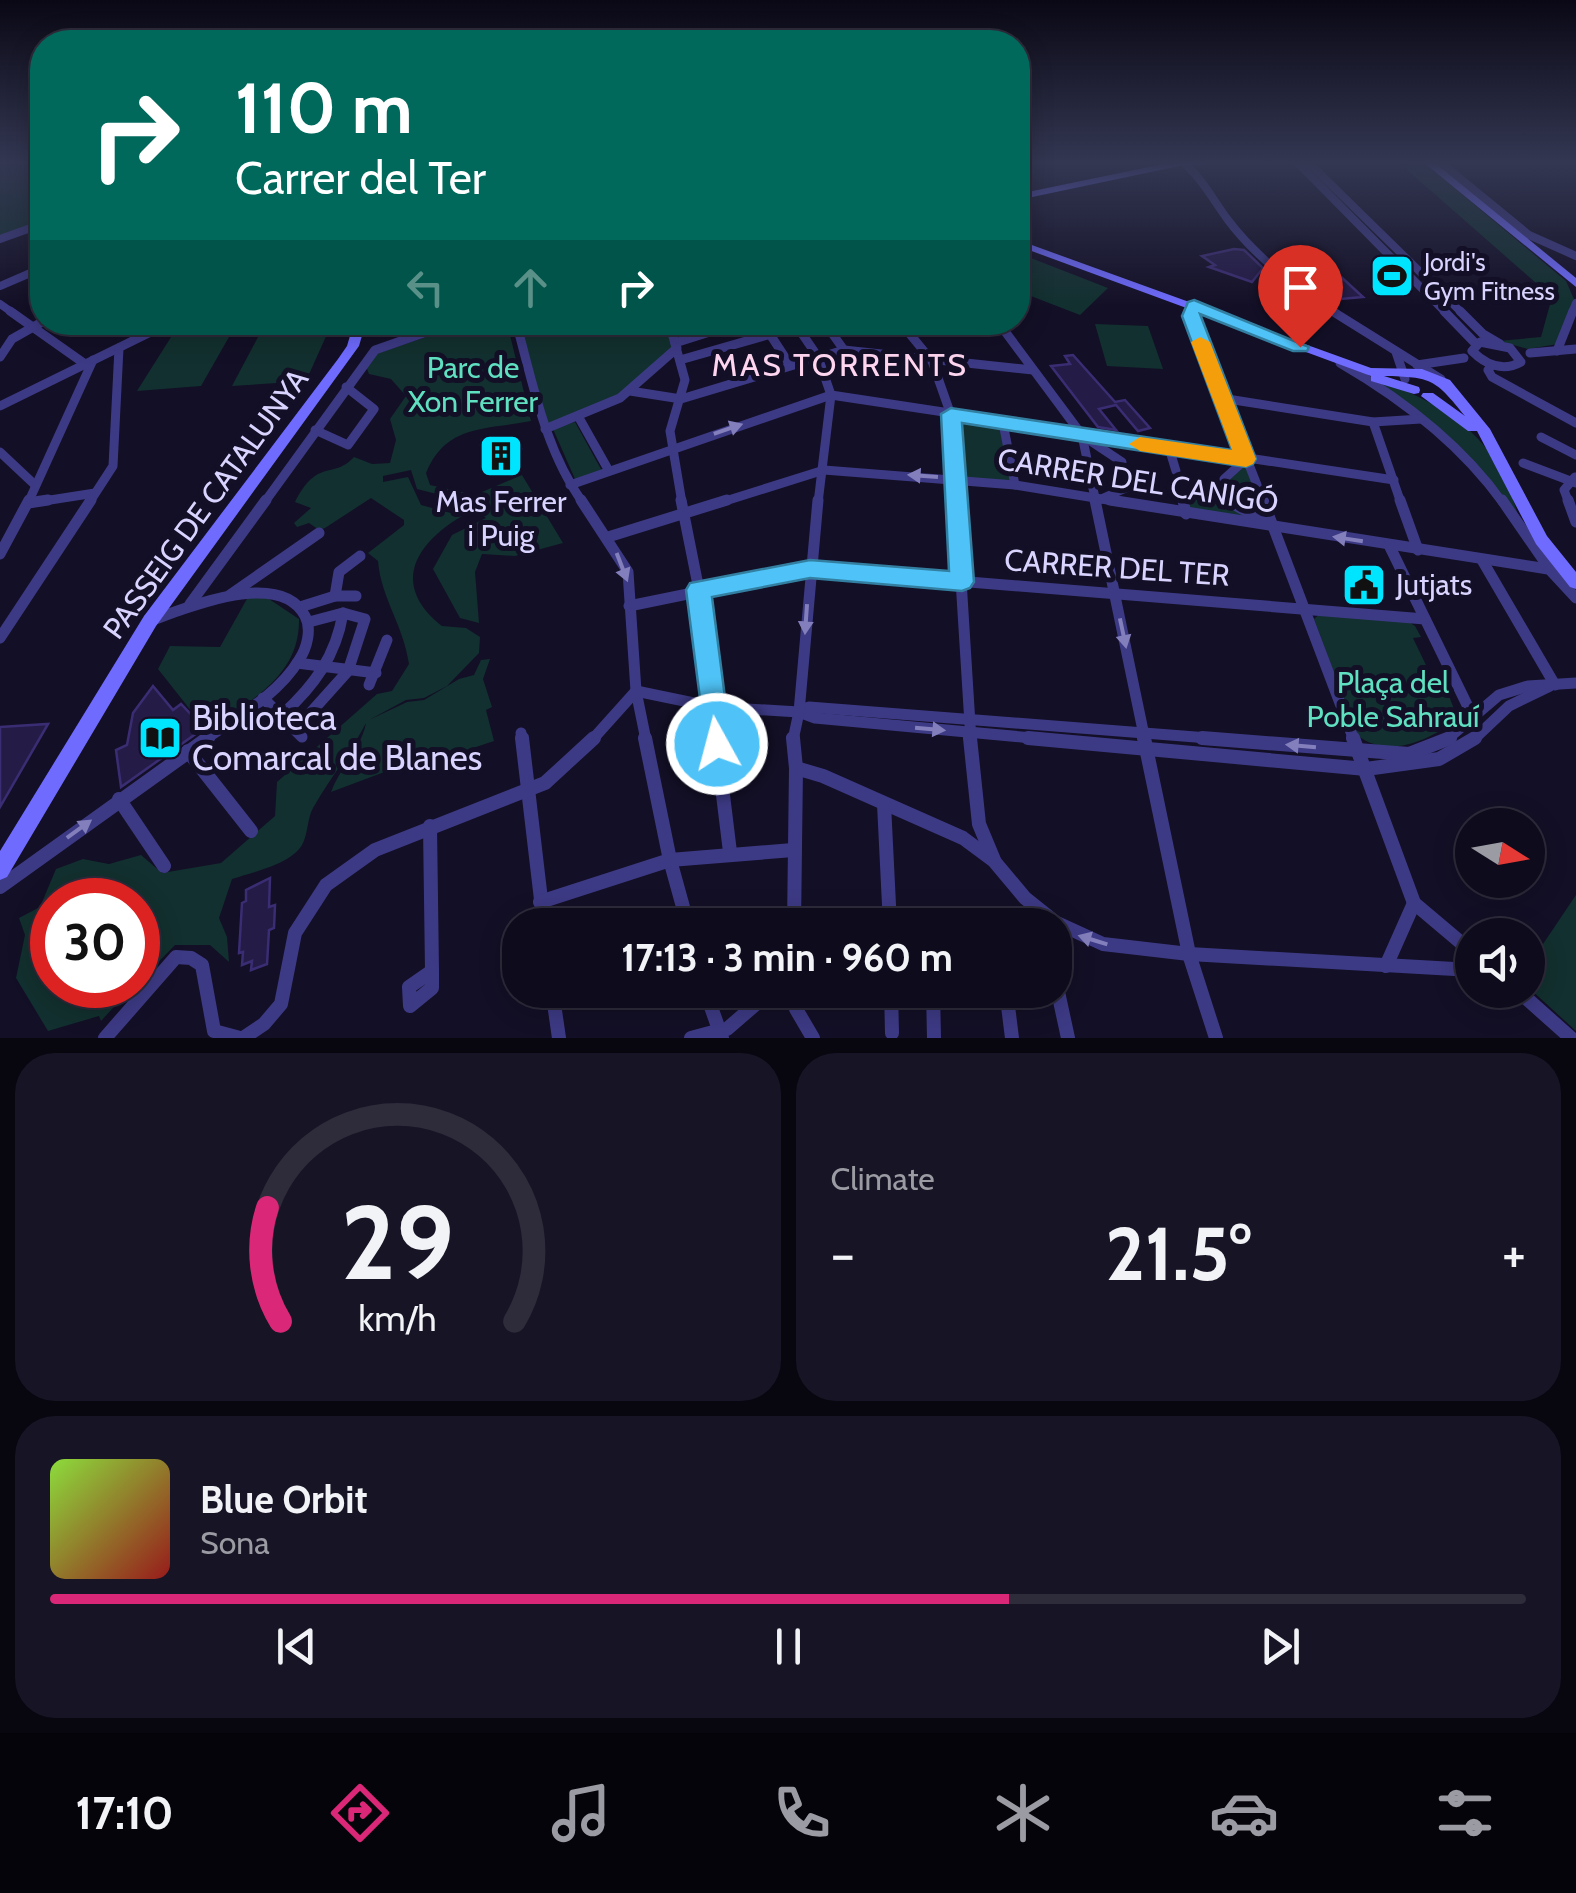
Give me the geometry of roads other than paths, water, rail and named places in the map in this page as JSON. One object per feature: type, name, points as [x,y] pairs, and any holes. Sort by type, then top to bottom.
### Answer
[{"type":"street","points":[[1222,210],[1278,270],[1391,348],[1441,398],[1445,385]]},
{"type":"street","points":[[1341,210],[1470,351],[1488,363],[1515,367],[1530,353]]},
{"type":"street","points":[[1357,210],[1483,334],[1520,359]]},
{"type":"street","points":[[1489,210],[1574,278]]},
{"type":"street","points":[[1500,210],[1530,235],[1576,256]]},
{"type":"street","points":[[0,239],[30,228]]},
{"type":"street","points":[[1030,247],[1335,360],[1365,376],[1421,419],[1486,479],[1542,548],[1576,582]]},
{"type":"street","points":[[0,286],[30,273]]},
{"type":"street","points":[[1557,351],[1576,303]]},
{"type":"street","points":[[0,304],[30,326]]},
{"type":"street","points":[[1194,306],[1191,316],[1220,398],[1306,608],[1414,903],[1455,938]]},
{"type":"street","points":[[0,357],[12,339],[30,328]]},
{"type":"street","points":[[45,335],[89,362]]},
{"type":"street","points":[[0,406],[144,335]]},
{"type":"street","name":"PASSEIG DE CATALUNYA","points":[[0,870],[150,621],[353,346],[356,335]]},
{"type":"street","points":[[189,604],[375,350],[418,335]]},
{"type":"street","points":[[519,335],[544,429],[570,486],[628,572],[636,692],[683,908]]},
{"type":"street","points":[[673,335],[685,380],[670,432],[671,449],[698,590],[730,852]]},
{"type":"street","points":[[544,429],[630,391],[676,345],[704,335]]},
{"type":"street","points":[[680,360],[767,335]]},
{"type":"street","points":[[771,335],[790,365]]},
{"type":"street","points":[[794,908],[796,768],[792,733],[799,711],[810,569],[831,395],[818,357],[803,335]]},
{"type":"street","points":[[833,335],[844,350]]},
{"type":"street","points":[[911,335],[932,360],[951,414],[970,733],[979,824],[994,861]]},
{"type":"street","points":[[1007,335],[1082,435],[1122,462]]},
{"type":"street","points":[[1418,376],[1470,351],[1505,346],[1530,353],[1576,350]]},
{"type":"street","points":[[0,638],[113,466],[119,348]]},
{"type":"street","points":[[1391,348],[1498,456]]},
{"type":"street","points":[[630,391],[681,398],[844,350],[1033,370]]},
{"type":"street","points":[[1335,360],[1445,385],[1483,428],[1542,548],[1548,570],[1576,598]]},
{"type":"street","points":[[2,548],[28,502],[89,362]]},
{"type":"street","points":[[1488,363],[1492,377],[1576,423]]},
{"type":"street","points":[[317,427],[348,445],[366,421],[374,409],[346,387]]},
{"type":"street","points":[[570,486],[831,395],[1394,480]]},
{"type":"street","points":[[313,398],[317,427]]},
{"type":"street","points":[[1220,398],[1373,422],[1421,419]]},
{"type":"street","points":[[578,416],[609,471]]},
{"type":"street","points":[[1373,422],[1418,550]]},
{"type":"street","points":[[1003,423],[1015,485]]},
{"type":"street","points":[[1082,435],[1189,954],[1216,1038]]},
{"type":"street","points":[[1540,437],[1576,454]]},
{"type":"street","points":[[1170,448],[1176,471]]},
{"type":"street","points":[[0,452],[34,484]]},
{"type":"street","points":[[1224,479],[1246,459]]},
{"type":"street","points":[[1523,463],[1575,480],[1564,490],[1576,522]]},
{"type":"street","name":"CARRER DEL CANIGÓ","points":[[608,537],[824,470],[1015,485],[1548,570]]},
{"type":"street","points":[[1098,500],[1128,488]]},
{"type":"street","points":[[28,502],[94,493]]},
{"type":"street","points":[[1182,496],[1186,514]]},
{"type":"street","points":[[1234,504],[1274,528]]},
{"type":"street","points":[[230,595],[319,534]]},
{"type":"street","points":[[636,692],[713,707],[799,711],[815,718],[1366,769],[1439,759],[1471,742],[1477,722],[1388,545]]},
{"type":"street","points":[[335,596],[339,572],[360,556]]},
{"type":"street","points":[[1482,560],[1552,686]]},
{"type":"street","name":"CARRER DEL TER","points":[[629,606],[810,569],[1424,619]]},
{"type":"street","points":[[0,887],[263,698],[297,663],[308,639],[308,622],[300,607],[272,594],[230,595],[189,604],[150,621]]},
{"type":"street","points":[[300,607],[335,596],[356,596]]},
{"type":"street","points":[[263,698],[299,733],[348,670],[366,619],[343,613],[308,622]]},
{"type":"street","points":[[282,715],[326,667],[340,636],[343,613]]},
{"type":"street","points":[[297,663],[348,670],[372,679],[387,640]]},
{"type":"street","points":[[799,711],[809,707],[970,717],[1409,754],[1433,751],[1509,706],[1552,686],[1576,683]]},
{"type":"street","points":[[106,1038],[133,1011],[158,972],[176,957],[191,958],[202,965],[207,980],[207,1017],[214,1031],[242,1038],[258,1031],[274,1014],[286,991],[285,967],[297,923],[326,885],[367,853],[529,791],[584,751],[636,692]]},
{"type":"street","points":[[521,733],[541,908]]},
{"type":"street","points":[[188,751],[251,831]]},
{"type":"street","points":[[796,768],[823,776],[963,838],[994,861],[1036,908]]},
{"type":"street","points":[[119,799],[164,866]]},
{"type":"street","points":[[884,804],[889,908]]},
{"type":"street","points":[[430,826],[432,971]]},
{"type":"street","points":[[540,902],[670,860],[730,852],[793,850]]},
{"type":"street","points":[[1386,966],[1414,903]]},
{"type":"street","points":[[1072,931],[1103,944],[1189,954],[1455,969]]},
{"type":"street","points":[[555,1008],[559,1038]]},
{"type":"street","points":[[713,1008],[722,1033]]},
{"type":"street","points":[[691,1038],[722,1033],[751,1008]]},
{"type":"street","points":[[796,1008],[813,1038]]},
{"type":"street","points":[[891,1008],[892,1033]]},
{"type":"street","points":[[933,1008],[934,1038]]},
{"type":"street","points":[[1008,1008],[1012,1038]]},
{"type":"street","points":[[1062,1008],[1068,1038]]},
{"type":"street","points":[[1537,1008],[1571,1038]]},
{"type":"place","name":"Jordi's Gym Fitness","points":[[1392,276]]},
{"type":"place","name":"Mas Ferrer i Puig","points":[[501,456]]},
{"type":"place","name":"Jutjats","points":[[1364,585]]},
{"type":"place","name":"Biblioteca Comarcal de Blanes","points":[[160,738]]},
{"type":"district","name":"MAS TORRENTS","points":[[840,365]]},
{"type":"park label","name":"Parc de Xon Ferrer","points":[[473,385]]},
{"type":"park label","name":"Plaça del Poble Sahrauí","points":[[1393,700]]}]
